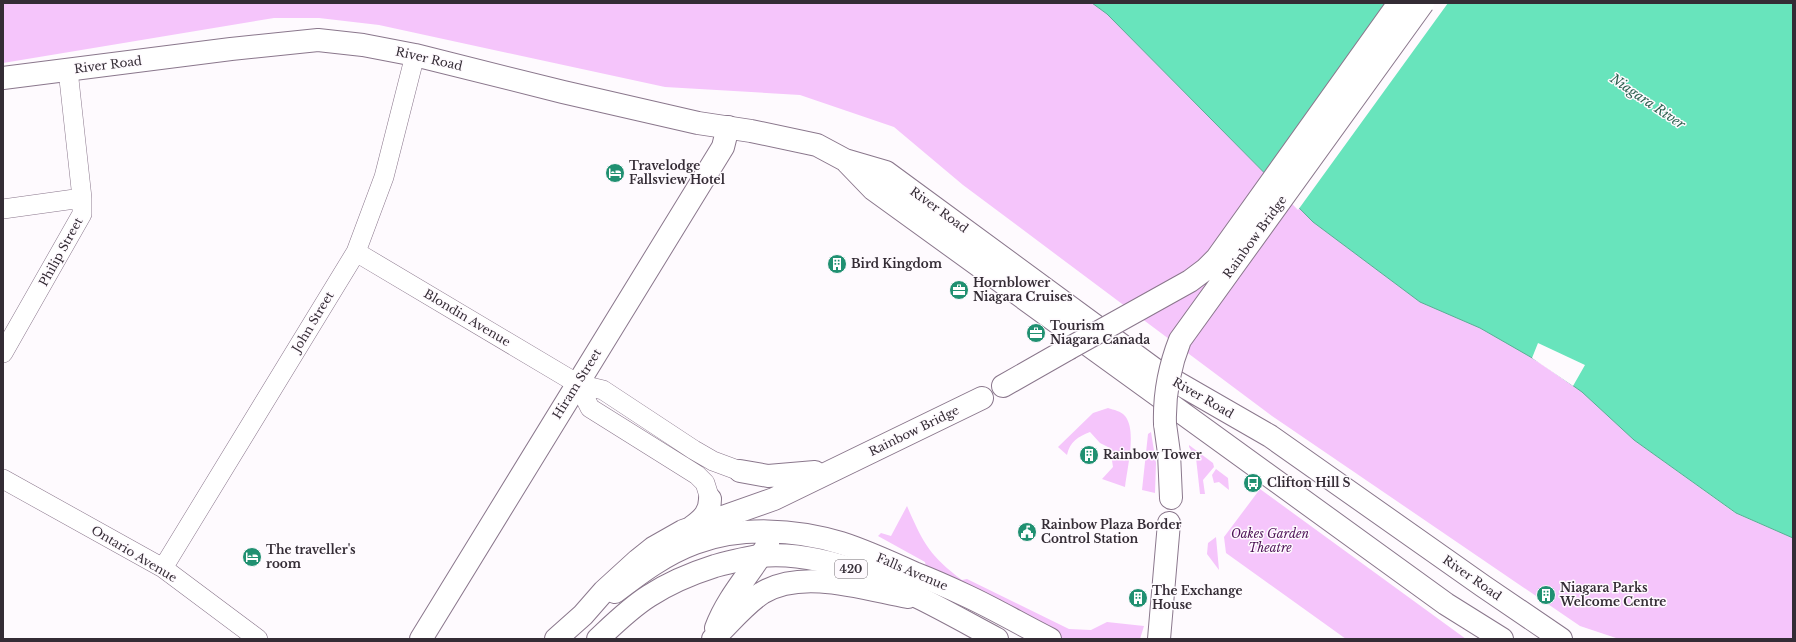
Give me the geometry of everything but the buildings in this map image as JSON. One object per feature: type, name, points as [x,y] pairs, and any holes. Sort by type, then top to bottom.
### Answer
[{"type":"main road","name":"Rainbow Bridge","points":[[1003,386],[1190,281],[1206,269],[1217,258],[1399,3]]},
{"type":"main road","name":"Rainbow Bridge","points":[[1171,498],[1169,453],[1165,424],[1165,396],[1169,373],[1180,340],[1423,3]]},
{"type":"main road","name":"River Road","points":[[3,78],[238,48],[318,40],[363,45],[415,55],[563,92],[698,123],[728,127],[817,145],[845,160],[886,172],[1157,371],[1270,436],[1561,639]]},
{"type":"main road","name":"Hiram Street","points":[[421,639],[723,147],[728,127]]},
{"type":"main road","name":"River Road","points":[[845,160],[873,188],[1132,378],[1212,433],[1446,604],[1502,639]]},
{"type":"main road","name":"Rainbow Bridge","points":[[846,464],[982,398]]},
{"type":"main road","points":[[740,470],[768,476],[784,476],[825,471],[846,464]]},
{"type":"main road","points":[[692,527],[762,504],[846,464]]},
{"type":"main road","points":[[583,615],[604,591],[638,560],[653,548],[692,527],[700,521],[708,511],[710,499]]},
{"type":"main road","points":[[1159,639],[1169,523]]},
{"type":"main road","points":[[713,639],[722,613],[775,532]]},
{"type":"main road","name":"Falls Avenue","points":[[556,639],[583,615],[644,570],[682,548],[697,542],[735,534],[775,532],[817,538],[858,549],[968,596],[1050,639]]},
{"type":"main road","name":"Falls Avenue","points":[[598,639],[634,606],[668,585],[704,570],[760,556],[804,558],[856,571],[883,581],[921,599],[997,639]]},
{"type":"main road","points":[[713,639],[753,600],[774,588],[787,584],[823,582],[921,599]]},
{"type":"street","name":"John Street","points":[[163,568],[356,252],[384,177],[415,55]]},
{"type":"street","name":"Philip Street","points":[[3,353],[75,229],[82,214],[82,198],[68,70]]},
{"type":"street","points":[[3,209],[82,198]]},
{"type":"street","name":"Blondin Avenue","points":[[356,252],[578,384],[603,390],[713,461],[740,470]]},
{"type":"street","points":[[578,384],[590,408],[697,475],[705,483],[710,499]]},
{"type":"street","name":"Ontario Avenue","points":[[3,479],[163,568],[258,639]]},
{"type":"green space","points":[[3,3],[1092,3],[1107,14],[1313,222],[1420,302],[1480,328],[1541,363],[1582,392],[1634,440],[1735,513],[1793,538],[1793,639],[1619,639],[1580,626],[1272,416],[963,185],[894,127],[800,95],[665,87],[379,25],[319,18],[274,18],[3,63]]},
{"type":"green space","points":[[1108,408],[1123,414],[1129,422],[1131,440],[1125,487],[1102,479],[1113,467],[1110,448],[1100,443],[1090,432],[1072,443],[1067,455],[1058,447],[1093,413]]},
{"type":"green space","points":[[1151,432],[1156,463],[1155,493],[1142,490],[1148,434]]},
{"type":"green space","points":[[1189,445],[1213,463],[1214,467],[1203,480],[1205,494],[1200,494],[1196,458]]},
{"type":"green space","points":[[1216,469],[1228,478],[1229,490],[1219,482],[1214,483],[1212,475]]},
{"type":"green space","name":"Oakes Garden Theatre","points":[[1260,489],[1466,639],[1346,639],[1226,553],[1224,537]]},
{"type":"green space","points":[[907,506],[928,548],[942,564],[962,580],[967,579],[1069,629],[1091,630],[1107,622],[1144,626],[1140,639],[1062,639],[926,567],[925,562],[878,536],[881,533],[891,536]]},
{"type":"green space","points":[[1216,537],[1219,570],[1207,554],[1208,543]]},
{"type":"water","name":"Niagara River","points":[[1092,3],[1793,3],[1793,538],[1736,513],[1634,440],[1582,392],[1541,363],[1480,328],[1420,302],[1313,222],[1107,14]]},
{"type":"pier","points":[[1389,3],[1448,3],[1298,210],[1264,175]]},
{"type":"pier","points":[[1538,343],[1585,365],[1573,386],[1532,358]]},
{"type":"place","name":"Travelodge Fallsview Hotel","points":[[615,173]]},
{"type":"place","name":"Bird Kingdom","points":[[837,264]]},
{"type":"place","name":"Hornblower Niagara Cruises","points":[[959,290]]},
{"type":"place","name":"Tourism Niagara Canada","points":[[1036,333]]},
{"type":"place","name":"Rainbow Tower","points":[[1089,455]]},
{"type":"place","name":"Clifton Hill S","points":[[1253,483]]},
{"type":"place","name":"Rainbow Plaza Border Control Station","points":[[1027,532]]},
{"type":"place","name":"The traveller's room","points":[[252,557]]},
{"type":"place","name":"Niagara Parks Welcome Centre","points":[[1546,595]]},
{"type":"place","name":"The Exchange House","points":[[1138,598]]}]
